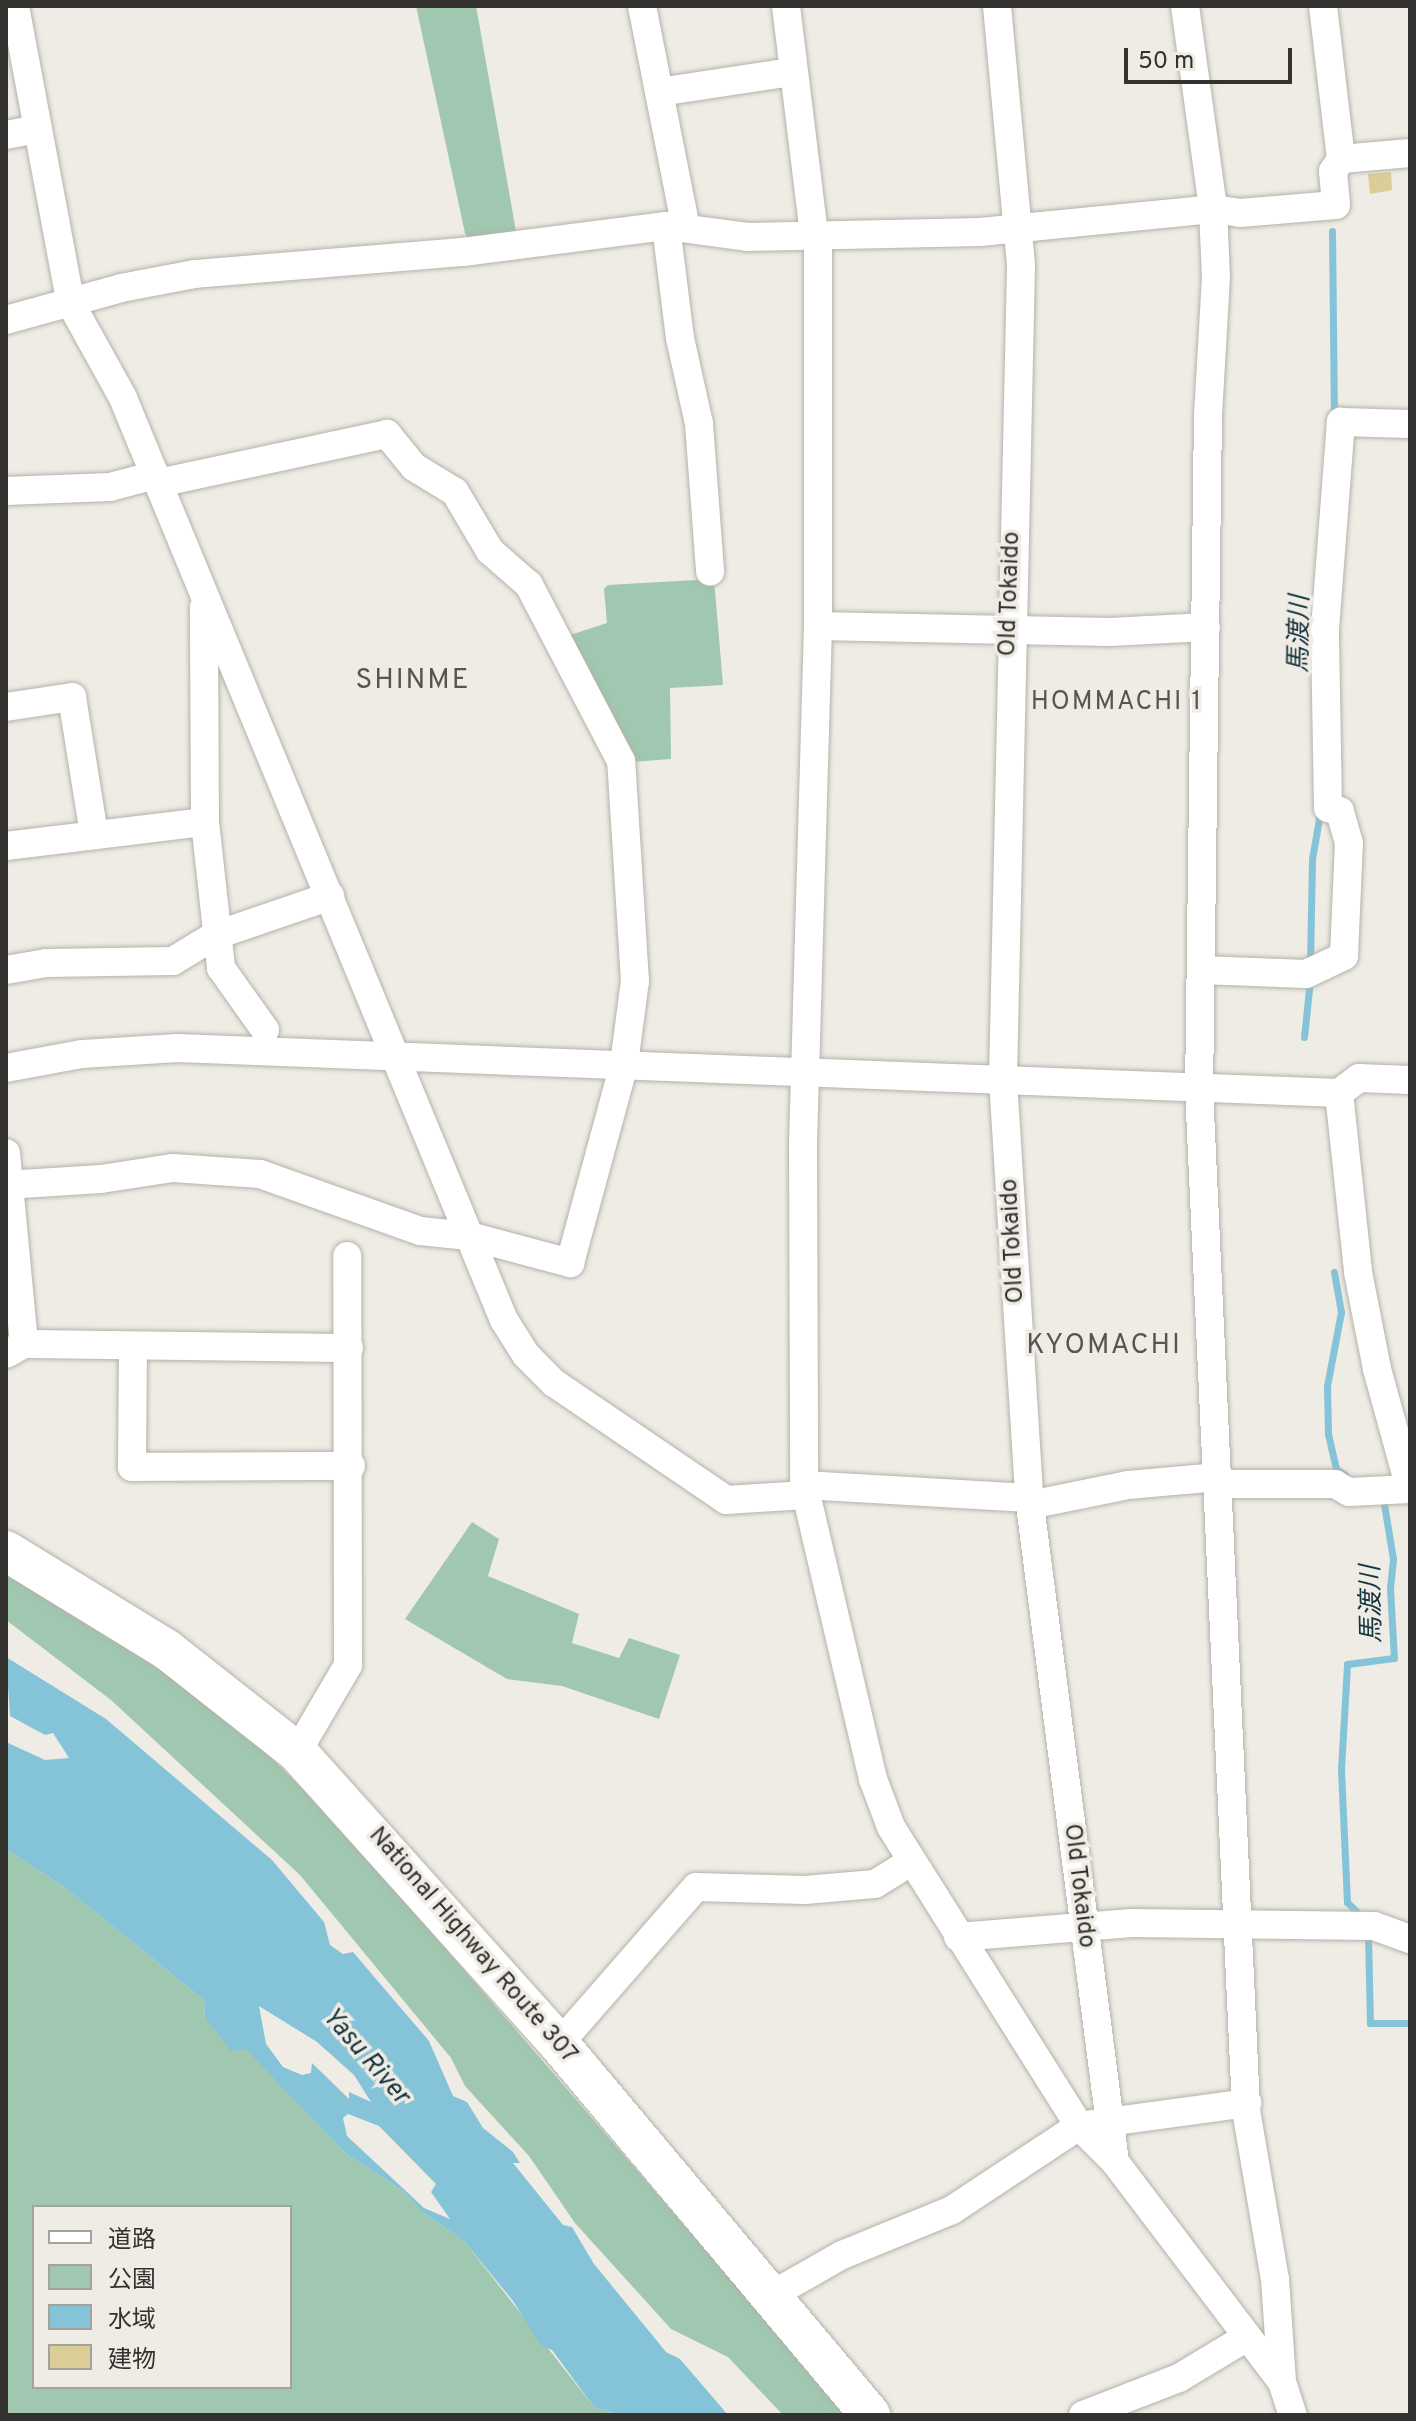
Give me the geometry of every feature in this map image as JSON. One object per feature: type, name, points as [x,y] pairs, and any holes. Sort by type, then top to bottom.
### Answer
[{"type":"highway","name":"National Highway Route 307","points":[[6,1551],[166,1649],[297,1752],[559,2044],[870,2415]]},
{"type":"street","points":[[15,6],[71,304],[123,398],[504,1320],[526,1355],[554,1383],[726,1500],[805,1490],[1030,1502],[1128,1485],[1220,1481],[1335,1484],[1390,1490],[1377,1369],[1358,1272],[1339,1093]]},
{"type":"street","points":[[642,6],[659,92],[676,227],[680,338],[699,424],[710,572]]},
{"type":"street","points":[[786,6],[791,72],[816,234],[818,626],[805,1073],[805,1490],[873,1779],[909,1863],[1079,2126],[1115,2162]]},
{"type":"street","name":"Old Tokaido","points":[[997,6],[1020,229],[1009,631],[1003,1080],[1030,1502],[1115,2162],[1282,2382],[1293,2415]]},
{"type":"street","points":[[1185,6],[1213,209],[1216,277],[1208,414],[1199,1089],[1220,1481],[1236,1926],[1247,2103],[1275,2279],[1282,2382]]},
{"type":"street","points":[[6,320],[195,274],[463,252],[676,227],[747,237],[1020,229],[1213,209],[1240,213],[1336,205],[1333,171],[1341,159],[1323,6]]},
{"type":"street","points":[[659,92],[791,72]]},
{"type":"street","points":[[6,135],[37,129]]},
{"type":"street","points":[[1341,159],[1410,153]]},
{"type":"street","points":[[1201,970],[1312,972],[1344,956],[1349,843],[1340,811],[1328,808],[1325,629],[1341,422],[1410,424]]},
{"type":"street","points":[[6,491],[110,487],[387,434],[414,467],[455,492],[490,551],[529,585],[621,761],[635,981],[624,1064],[570,1263],[469,1236],[420,1231],[260,1174],[173,1168],[10,1185]]},
{"type":"street","points":[[204,594],[205,822],[214,936],[221,968],[265,1030]]},
{"type":"street","points":[[818,626],[1009,631],[1206,627]]},
{"type":"street","points":[[6,707],[72,697],[94,834]]},
{"type":"street","points":[[6,846],[205,822]]},
{"type":"street","points":[[6,970],[46,963],[173,961],[214,936],[330,896]]},
{"type":"street","points":[[6,1068],[82,1054],[178,1048],[395,1054],[1339,1093],[1359,1078],[1410,1080]]},
{"type":"street","points":[[6,1153],[10,1185],[15,1349],[349,1348]]},
{"type":"street","points":[[297,1752],[348,1665],[351,1466],[347,1256]]},
{"type":"street","points":[[133,1348],[132,1467],[351,1466]]},
{"type":"street","points":[[559,2044],[696,1887],[805,1890],[875,1884],[909,1863]]},
{"type":"street","points":[[958,1937],[1131,1923],[1374,1926],[1410,1939]]},
{"type":"street","points":[[770,2296],[842,2255],[974,2198],[1079,2126],[1247,2103]]},
{"type":"street","points":[[1083,2415],[1179,2378],[1247,2337]]},
{"type":"green space","points":[[416,6],[476,6],[517,237],[471,245],[465,233]]},
{"type":"green space","points":[[714,579],[723,685],[670,688],[671,759],[631,762],[561,638],[607,623],[604,589],[608,585]]},
{"type":"green space","points":[[472,1522],[499,1539],[488,1576],[579,1614],[572,1643],[619,1658],[629,1638],[680,1655],[659,1719],[562,1686],[507,1679],[405,1619]]},
{"type":"green space","points":[[6,1574],[178,1681],[259,1746],[333,1818],[848,2415],[783,2415],[728,2357],[671,2329],[575,2223],[529,2156],[465,2086],[451,2058],[300,1875],[111,1700],[6,1620]]},
{"type":"green space","points":[[6,1849],[63,1886],[204,2000],[205,2017],[246,2048],[346,2154],[402,2190],[421,2211],[464,2241],[594,2407],[619,2415],[6,2415]]},
{"type":"water","name":"Yasu River","points":[[6,1657],[106,1719],[272,1860],[324,1922],[330,1945],[343,1954],[353,1952],[429,2041],[453,2096],[467,2102],[483,2128],[513,2152],[520,2163],[513,2163],[563,2225],[572,2227],[594,2264],[666,2352],[680,2359],[728,2415],[619,2415],[594,2407],[552,2350],[541,2345],[513,2301],[464,2241],[421,2211],[402,2190],[346,2154],[246,2049],[231,2051],[205,2017],[204,2000],[63,1886],[6,1849],[6,1742],[45,1760],[69,1758],[53,1733],[45,1735],[10,1716]],"holes":[[[259,2006],[317,2042],[354,2075],[371,2102],[349,2092],[349,2099],[312,2063],[311,2073],[302,2075],[283,2067],[266,2044]],[[348,2114],[379,2126],[436,2184],[431,2192],[450,2219],[424,2208],[347,2136],[343,2118]]]},
{"type":"building","points":[[1391,172],[1392,190],[1370,194],[1368,174]]},
{"type":"waterway","name":"馬渡川","points":[[1332,231],[1334,418]]},
{"type":"waterway","name":"馬渡川","points":[[1310,964],[1312,859],[1320,813]]},
{"type":"waterway","name":"馬渡川","points":[[1304,1037],[1310,980]]},
{"type":"waterway","name":"馬渡川","points":[[1334,1272],[1341,1312],[1327,1386],[1328,1434],[1336,1469],[1345,1475]]},
{"type":"waterway","name":"馬渡川","points":[[1362,1917],[1347,1902],[1341,1769],[1347,1664],[1394,1658],[1390,1588],[1393,1559],[1383,1498]]},
{"type":"waterway","name":"馬渡川","points":[[1368,1935],[1370,2023],[1410,2023]]},
{"type":"district","name":"SHINME","points":[[413,681]]},
{"type":"district","name":"HOMMACHI 1","points":[[1117,703]]},
{"type":"district","name":"KYOMACHI","points":[[1104,1346]]}]
